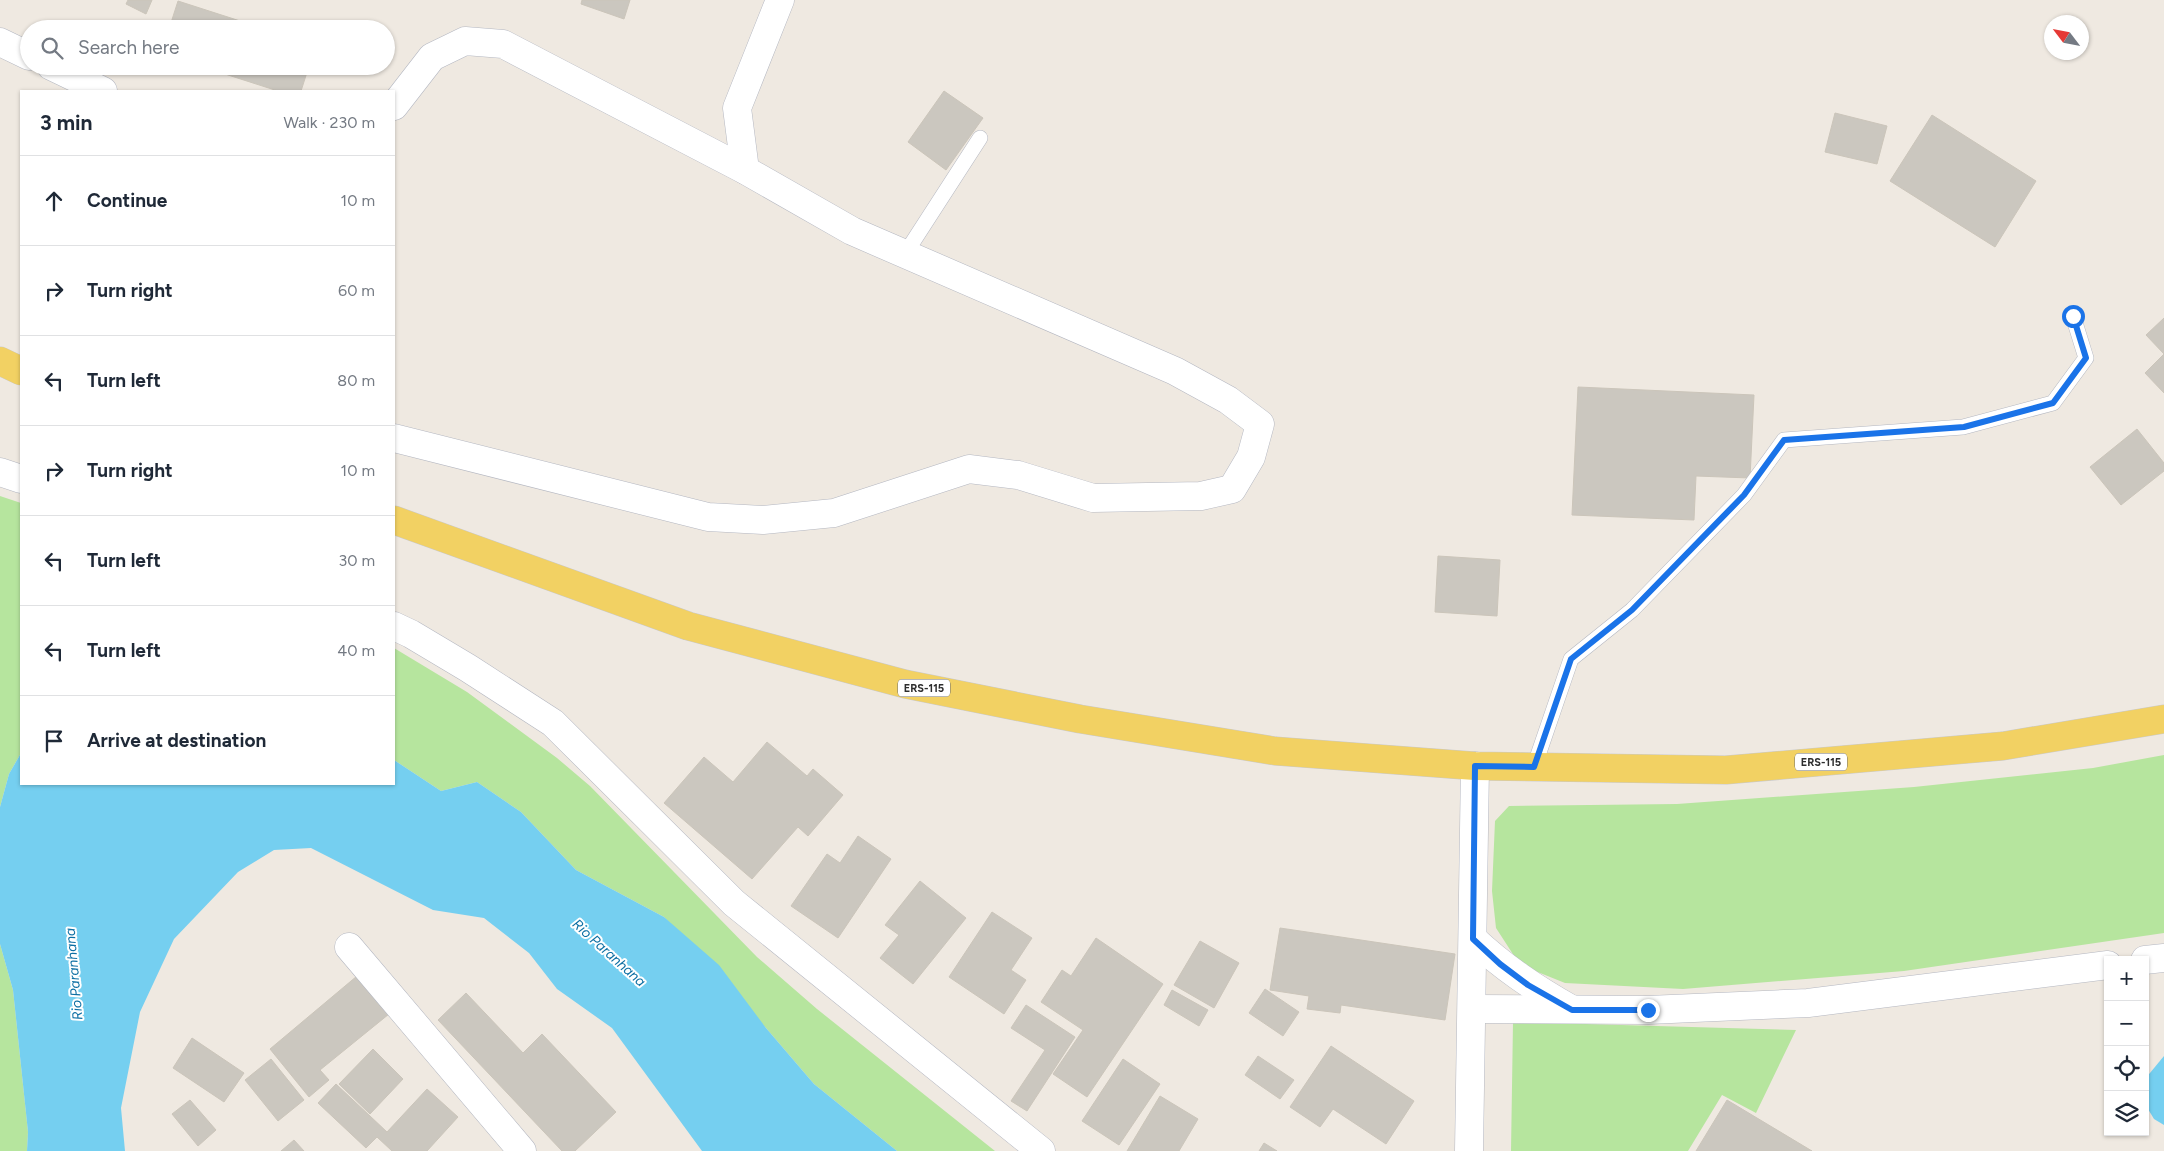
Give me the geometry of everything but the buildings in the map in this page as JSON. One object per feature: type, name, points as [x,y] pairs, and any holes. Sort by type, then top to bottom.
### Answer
[{"type":"main road","name":"ERS-115","points":[[395,520],[688,626],[905,684],[1080,719],[1275,750],[1475,766],[1726,770],[2003,746],[2164,719]]},
{"type":"street","points":[[745,170],[737,108],[780,0]]},
{"type":"street","points":[[395,105],[432,58],[465,41],[502,44],[745,170],[852,231],[1175,371],[1228,400],[1260,424],[1250,457],[1232,489],[1202,496],[1093,498],[1018,475],[969,469],[834,513],[763,520],[708,517],[395,438]]},
{"type":"street","points":[[0,42],[20,52]]},
{"type":"street","points":[[69,75],[100,90]]},
{"type":"street","points":[[0,472],[20,479]]},
{"type":"street","points":[[395,626],[468,668],[553,723],[734,903],[1041,1151]]},
{"type":"street","points":[[1469,1151],[1475,766]]},
{"type":"street","points":[[1473,939],[1500,964],[1528,985],[1572,1010]]},
{"type":"street","points":[[349,947],[522,1151]]},
{"type":"street","points":[[2149,960],[2164,958]]},
{"type":"street","points":[[1472,1009],[1648,1010],[1808,1003],[2104,966]]},
{"type":"lane","points":[[905,254],[980,138]]},
{"type":"lane","points":[[1534,767],[1571,659],[1632,610],[1731,509],[1744,495],[1784,440],[1964,427],[2053,403],[2086,358],[2073,316]]},
{"type":"green space","points":[[0,496],[20,503],[20,755],[9,774],[0,807]]},
{"type":"green space","points":[[395,649],[467,692],[557,758],[590,786],[757,957],[817,1009],[995,1151],[897,1151],[814,1084],[766,1028],[664,917],[576,870],[521,812],[477,782],[441,791],[395,761]]},
{"type":"green space","points":[[2164,755],[2164,933],[1904,971],[1683,989],[1565,983],[1520,965],[1496,928],[1492,891],[1495,821],[1509,806],[1677,804],[1914,787],[2093,768]]},
{"type":"green space","points":[[0,944],[13,990],[28,1132],[27,1151],[0,1151]]},
{"type":"green space","points":[[1513,1022],[1796,1030],[1756,1113],[1722,1095],[1688,1151],[1511,1151]]},
{"type":"water","name":"Rio Paranhana","points":[[20,755],[20,785],[395,785],[395,761],[441,791],[477,782],[521,812],[576,870],[664,917],[719,965],[766,1028],[814,1084],[897,1151],[702,1151],[612,1028],[557,989],[529,953],[484,918],[433,910],[311,848],[274,850],[238,872],[174,939],[140,1012],[121,1108],[125,1151],[27,1151],[28,1132],[13,990],[0,944],[0,807],[9,774]]},
{"type":"water","points":[[2164,1056],[2164,1125],[2154,1119],[2149,1111],[2149,1074]]},
{"type":"route","points":[[1648,1010],[1572,1010],[1528,985],[1500,964],[1473,939],[1475,766],[1534,767],[1571,659],[1632,610],[1744,495],[1784,440],[1964,427],[2053,403],[2086,358],[2073,316]]}]
